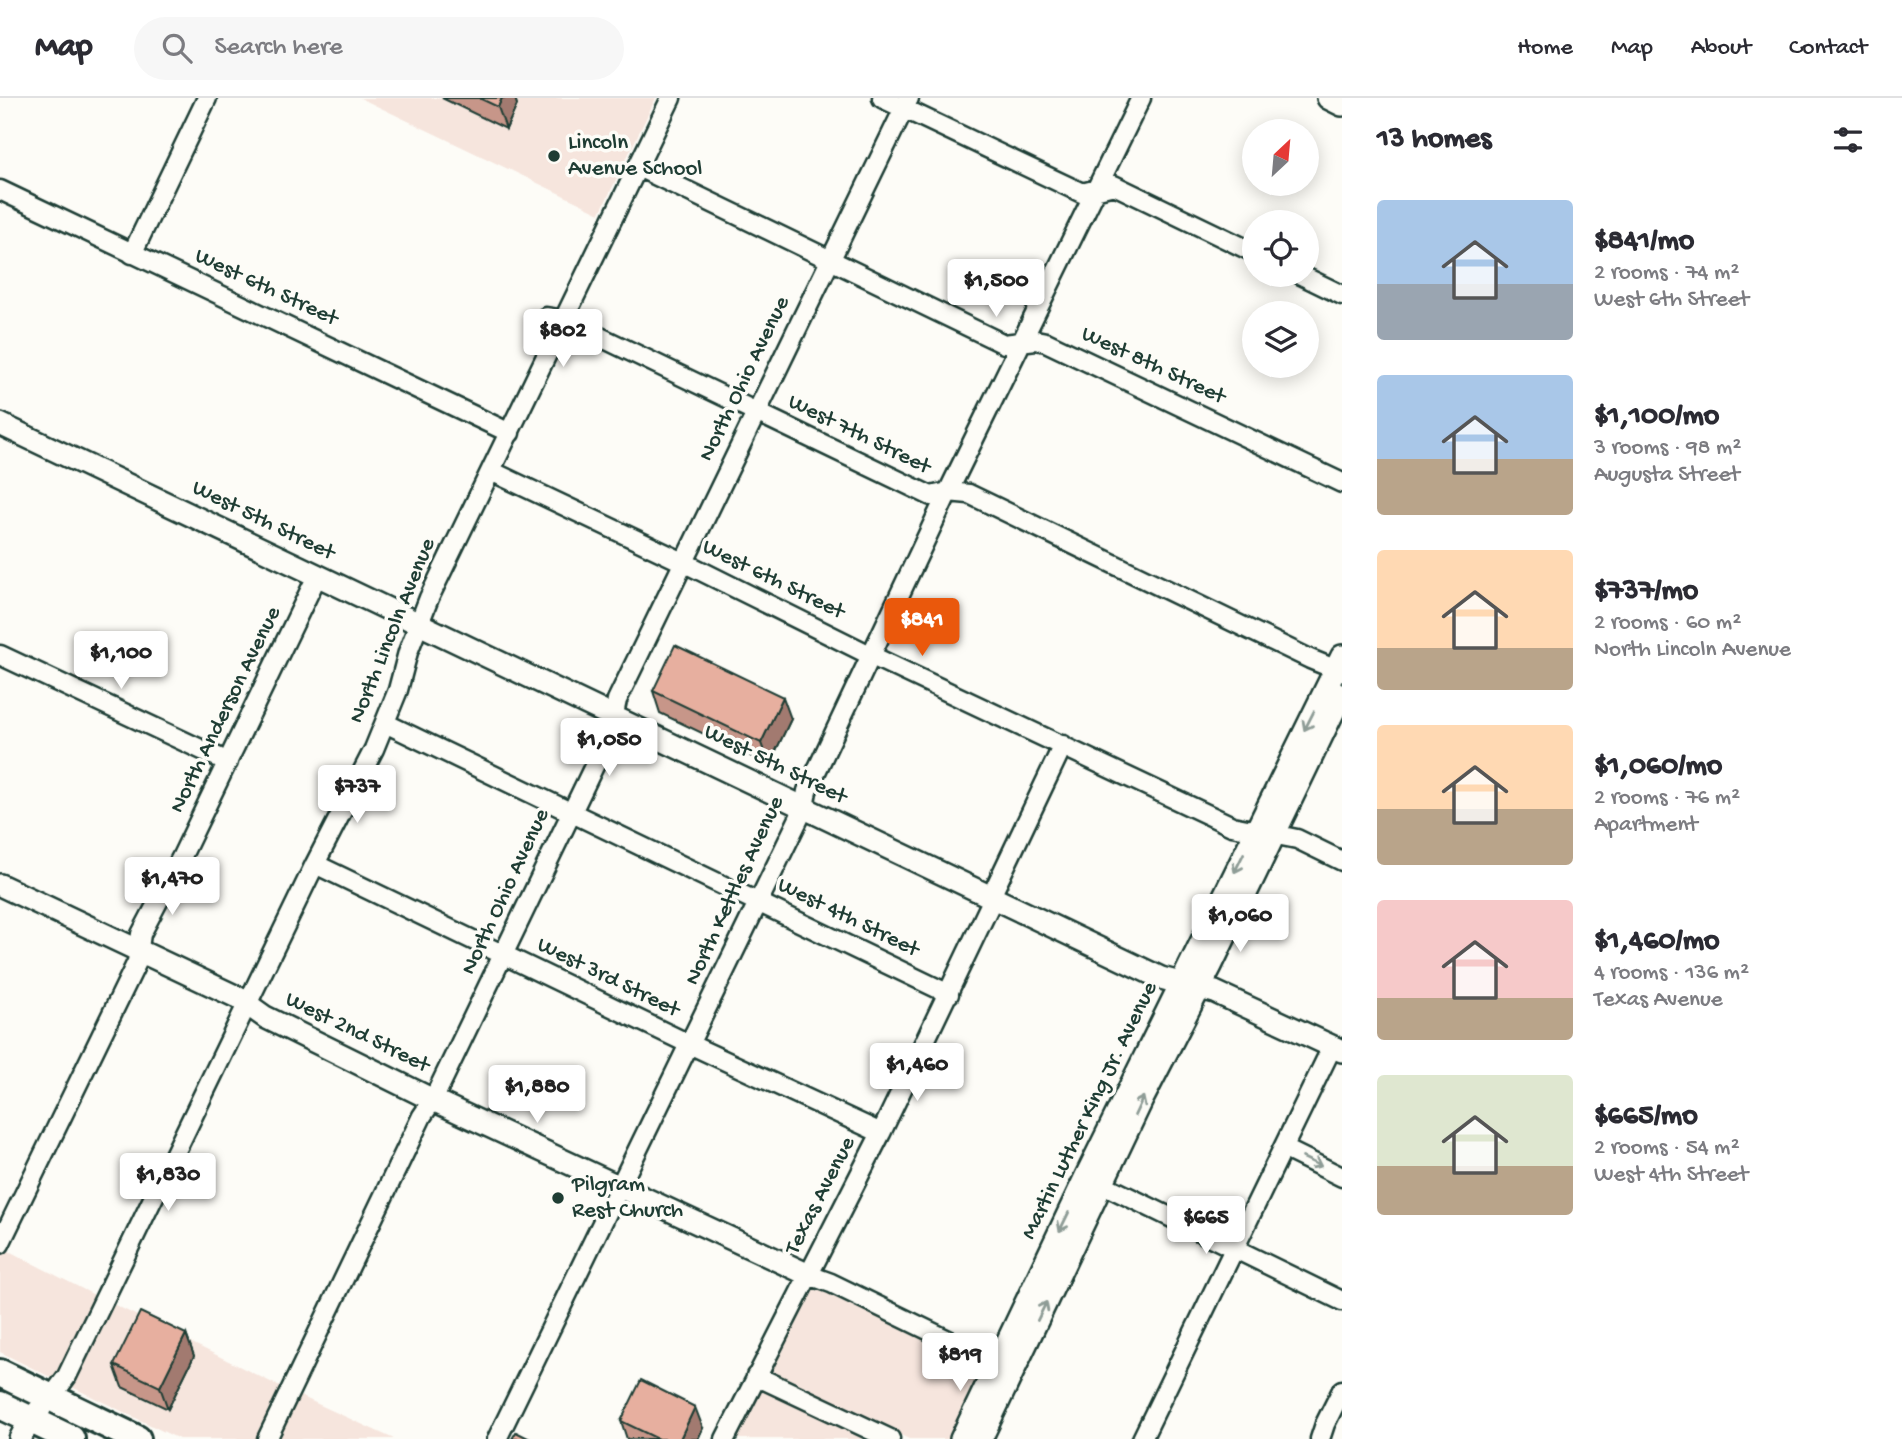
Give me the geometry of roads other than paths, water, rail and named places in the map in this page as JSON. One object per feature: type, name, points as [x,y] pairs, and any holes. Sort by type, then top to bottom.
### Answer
[{"type":"main road","points":[[0,1373],[137,1439]]},
{"type":"main road","points":[[0,1405],[25,1429],[71,1439]]},
{"type":"street","points":[[132,254],[207,98]]},
{"type":"street","name":"North Lincoln Avenue","points":[[25,1429],[67,1376],[385,723],[429,598],[671,98]]},
{"type":"street","points":[[883,98],[906,103],[1082,193],[1114,185],[1242,247]]},
{"type":"street","name":"North Kettles Avenue","points":[[497,1439],[804,808],[807,791],[948,492],[1141,98]]},
{"type":"street","points":[[1328,98],[1342,105]]},
{"type":"street","name":"North Ohio Avenue","points":[[267,1439],[610,733],[617,700],[906,103]]},
{"type":"street","name":"West 8th Street","points":[[638,167],[1004,344],[1046,342],[1342,483]]},
{"type":"street","name":"West 6th Street","points":[[0,190],[510,433]]},
{"type":"street","points":[[1319,284],[1342,295]]},
{"type":"street","name":"West 7th Street","points":[[546,317],[565,320],[931,496],[948,492],[969,494],[1310,659],[1340,666]]},
{"type":"street","name":"West 5th Street","points":[[0,424],[1161,978],[1215,992],[1337,1049]]},
{"type":"street","name":"West 6th Street","points":[[491,471],[872,656],[1232,825],[1297,839],[1342,861]]},
{"type":"street","name":"North Anderson Avenue","points":[[0,1244],[137,962],[141,934],[228,762],[317,576]]},
{"type":"street","points":[[0,655],[228,762]]},
{"type":"street","name":"Martin Luther King Jr. Avenue","points":[[961,1439],[1004,1368],[1265,833],[1340,666]]},
{"type":"street","name":"Martin Luther King Jr. Avenue","points":[[1265,833],[1342,694]]},
{"type":"street","name":"West 4th Street","points":[[385,723],[949,994]]},
{"type":"street","name":"Texas Avenue","points":[[725,1439],[949,994],[1063,745]]},
{"type":"street","name":"West 3rd Street","points":[[315,864],[689,1045],[881,1133]]},
{"type":"street","name":"West 2nd Street","points":[[0,885],[237,997],[265,1017],[433,1100],[808,1275]]},
{"type":"street","points":[[1142,1439],[1283,1147],[1337,1049]]},
{"type":"street","points":[[1283,1147],[1342,1177]]},
{"type":"street","points":[[1094,1180],[1342,1301]]},
{"type":"street","points":[[808,1275],[831,1283],[1004,1368]]},
{"type":"street","name":"Martin Luther King Jr. Avenue","points":[[981,1439],[1004,1368]]},
{"type":"street","points":[[756,1376],[890,1439]]},
{"type":"street","points":[[1320,1439],[1342,1390]]},
{"type":"place","name":"Lincoln Avenue School","points":[[554,156]]},
{"type":"place","name":"Pilgram Rest Church","points":[[558,1198]]}]
